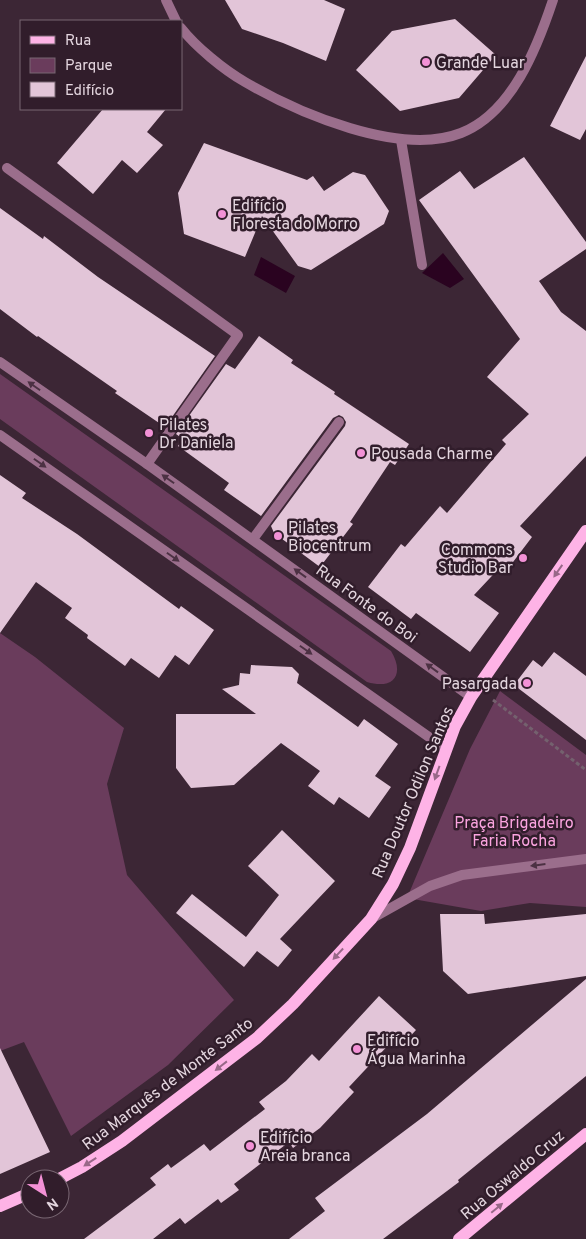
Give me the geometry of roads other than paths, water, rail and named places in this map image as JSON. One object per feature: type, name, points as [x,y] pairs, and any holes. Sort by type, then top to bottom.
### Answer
[{"type":"main road","name":"Rua Doutor Odilon Santos","points":[[371,918],[393,884],[410,848],[455,726],[474,692],[586,531]]},
{"type":"main road","name":"Rua Marquês de Monte Santo","points":[[70,1173],[122,1141],[257,1038],[293,1004],[371,918]]},
{"type":"main road","name":"Rua Oswaldo Cruz","points":[[460,1239],[586,1134]]},
{"type":"main road","points":[[0,1206],[20,1197]]},
{"type":"street","points":[[166,0],[176,20]]},
{"type":"street","points":[[182,29],[187,36],[243,81],[275,98],[326,120],[359,131],[401,140],[430,140],[461,133],[487,118],[509,96],[526,66],[553,0]]},
{"type":"street","points":[[401,140],[422,265]]},
{"type":"street","points":[[7,168],[238,336],[147,464]]},
{"type":"street","name":"Rua Fonte do Boi","points":[[0,362],[253,540],[474,692]]},
{"type":"street","points":[[253,540],[339,422]]},
{"type":"street","points":[[0,435],[446,748]]},
{"type":"street","points":[[371,918],[430,886],[462,875],[586,859]]},
{"type":"place","name":"Grande Luar","points":[[426,62]]},
{"type":"place","name":"Edifício Floresta do Morro","points":[[222,214]]},
{"type":"place","name":"Pilates Dr Daniela","points":[[149,433]]},
{"type":"place","name":"Pousada Charme","points":[[361,453]]},
{"type":"place","name":"Pilates Biocentrum","points":[[278,536]]},
{"type":"place","name":"Commons Studio Bar","points":[[523,558]]},
{"type":"place","name":"Pasargada","points":[[527,683]]},
{"type":"place","name":"Edifício Água Marinha","points":[[357,1049]]},
{"type":"place","name":"Edifício Areia branca","points":[[250,1146]]},
{"type":"park label","name":"Praça Brigadeiro Faria Rocha","points":[[514,831]]}]
